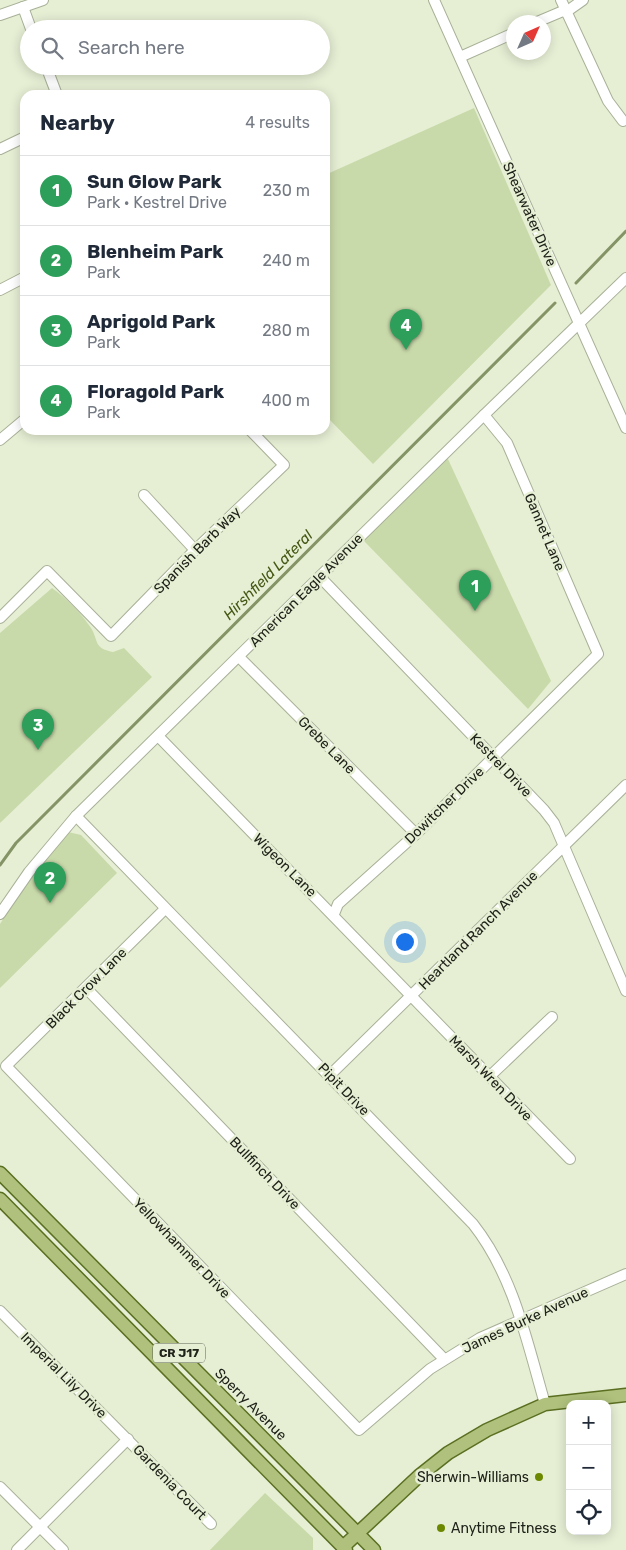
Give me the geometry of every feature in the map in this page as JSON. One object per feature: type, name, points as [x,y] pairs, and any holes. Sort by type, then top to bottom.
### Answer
[{"type":"main road","name":"Sperry Avenue","points":[[0,1173],[374,1550]]},
{"type":"main road","name":"CR J17","points":[[0,1200],[343,1549],[419,1476],[448,1453],[487,1430],[545,1404],[626,1395]]},
{"type":"street","points":[[0,15],[43,0]]},
{"type":"street","name":"Shearwater Drive","points":[[434,0],[626,428]]},
{"type":"street","points":[[560,0],[608,101],[623,121]]},
{"type":"street","points":[[551,17],[566,12],[583,0]]},
{"type":"street","points":[[23,7],[28,20]]},
{"type":"street","points":[[460,57],[506,37]]},
{"type":"street","points":[[49,75],[55,90]]},
{"type":"street","points":[[0,149],[20,139]]},
{"type":"street","name":"American Eagle Avenue","points":[[0,914],[28,872],[76,816],[578,322],[626,278]]},
{"type":"street","points":[[0,290],[20,280]]},
{"type":"street","name":"Gannet Lane","points":[[484,415],[507,443],[598,654]]},
{"type":"street","points":[[0,440],[20,423]]},
{"type":"street","name":"Spanish Barb Way","points":[[0,618],[47,571],[111,636],[195,550],[284,465],[255,435]]},
{"type":"street","points":[[144,495],[195,550]]},
{"type":"street","name":"Kestrel Drive","points":[[320,577],[544,810],[554,823],[562,846],[626,991]]},
{"type":"street","name":"Dowitcher Drive","points":[[334,914],[338,904],[416,834],[598,654]]},
{"type":"street","name":"Grebe Lane","points":[[239,657],[416,834]]},
{"type":"street","name":"Wigeon Lane","points":[[158,736],[334,914],[411,996]]},
{"type":"street","name":"Heartland Ranch Avenue","points":[[330,1075],[626,785]]},
{"type":"street","name":"Pipit Drive","points":[[76,816],[474,1224],[483,1236],[508,1282],[545,1404]]},
{"type":"street","name":"Black Crow Lane","points":[[6,1066],[165,909]]},
{"type":"street","name":"Bullfinch Drive","points":[[86,988],[444,1359]]},
{"type":"street","name":"Marsh Wren Drive","points":[[411,996],[570,1159]]},
{"type":"street","points":[[489,1077],[552,1017]]},
{"type":"street","name":"Yellowhammer Drive","points":[[6,1066],[358,1430]]},
{"type":"street","name":"James Burke Avenue","points":[[358,1430],[408,1386],[444,1359],[480,1338],[626,1274]]},
{"type":"street","name":"Imperial Lily Drive","points":[[0,1310],[128,1440]]},
{"type":"street","points":[[17,1550],[128,1440]]},
{"type":"street","name":"Gardenia Court","points":[[128,1440],[211,1524]]},
{"type":"street","points":[[0,1487],[62,1550]]},
{"type":"green space","points":[[474,108],[551,285],[373,464],[330,420],[330,173]]},
{"type":"green space","points":[[447,457],[551,681],[528,709],[363,540]]},
{"type":"green space","points":[[52,588],[83,617],[91,628],[99,646],[113,652],[124,648],[152,677],[0,823],[0,633]]},
{"type":"green space","points":[[68,832],[81,835],[117,873],[0,988],[0,924],[25,885]]},
{"type":"green space","points":[[265,1493],[313,1538],[313,1550],[210,1550]]},
{"type":"waterway","points":[[576,283],[626,231]]},
{"type":"waterway","name":"Hirshfield Lateral","points":[[0,865],[16,843],[555,303]]},
{"type":"place","name":"Floragold Park","points":[[406,350]]},
{"type":"place","name":"Sun Glow Park","points":[[475,611]]},
{"type":"place","name":"Aprigold Park","points":[[38,750]]},
{"type":"place","name":"Blenheim Park","points":[[50,903]]},
{"type":"place","name":"Sherwin-Williams","points":[[539,1477]]},
{"type":"place","name":"Anytime Fitness","points":[[441,1528]]}]
